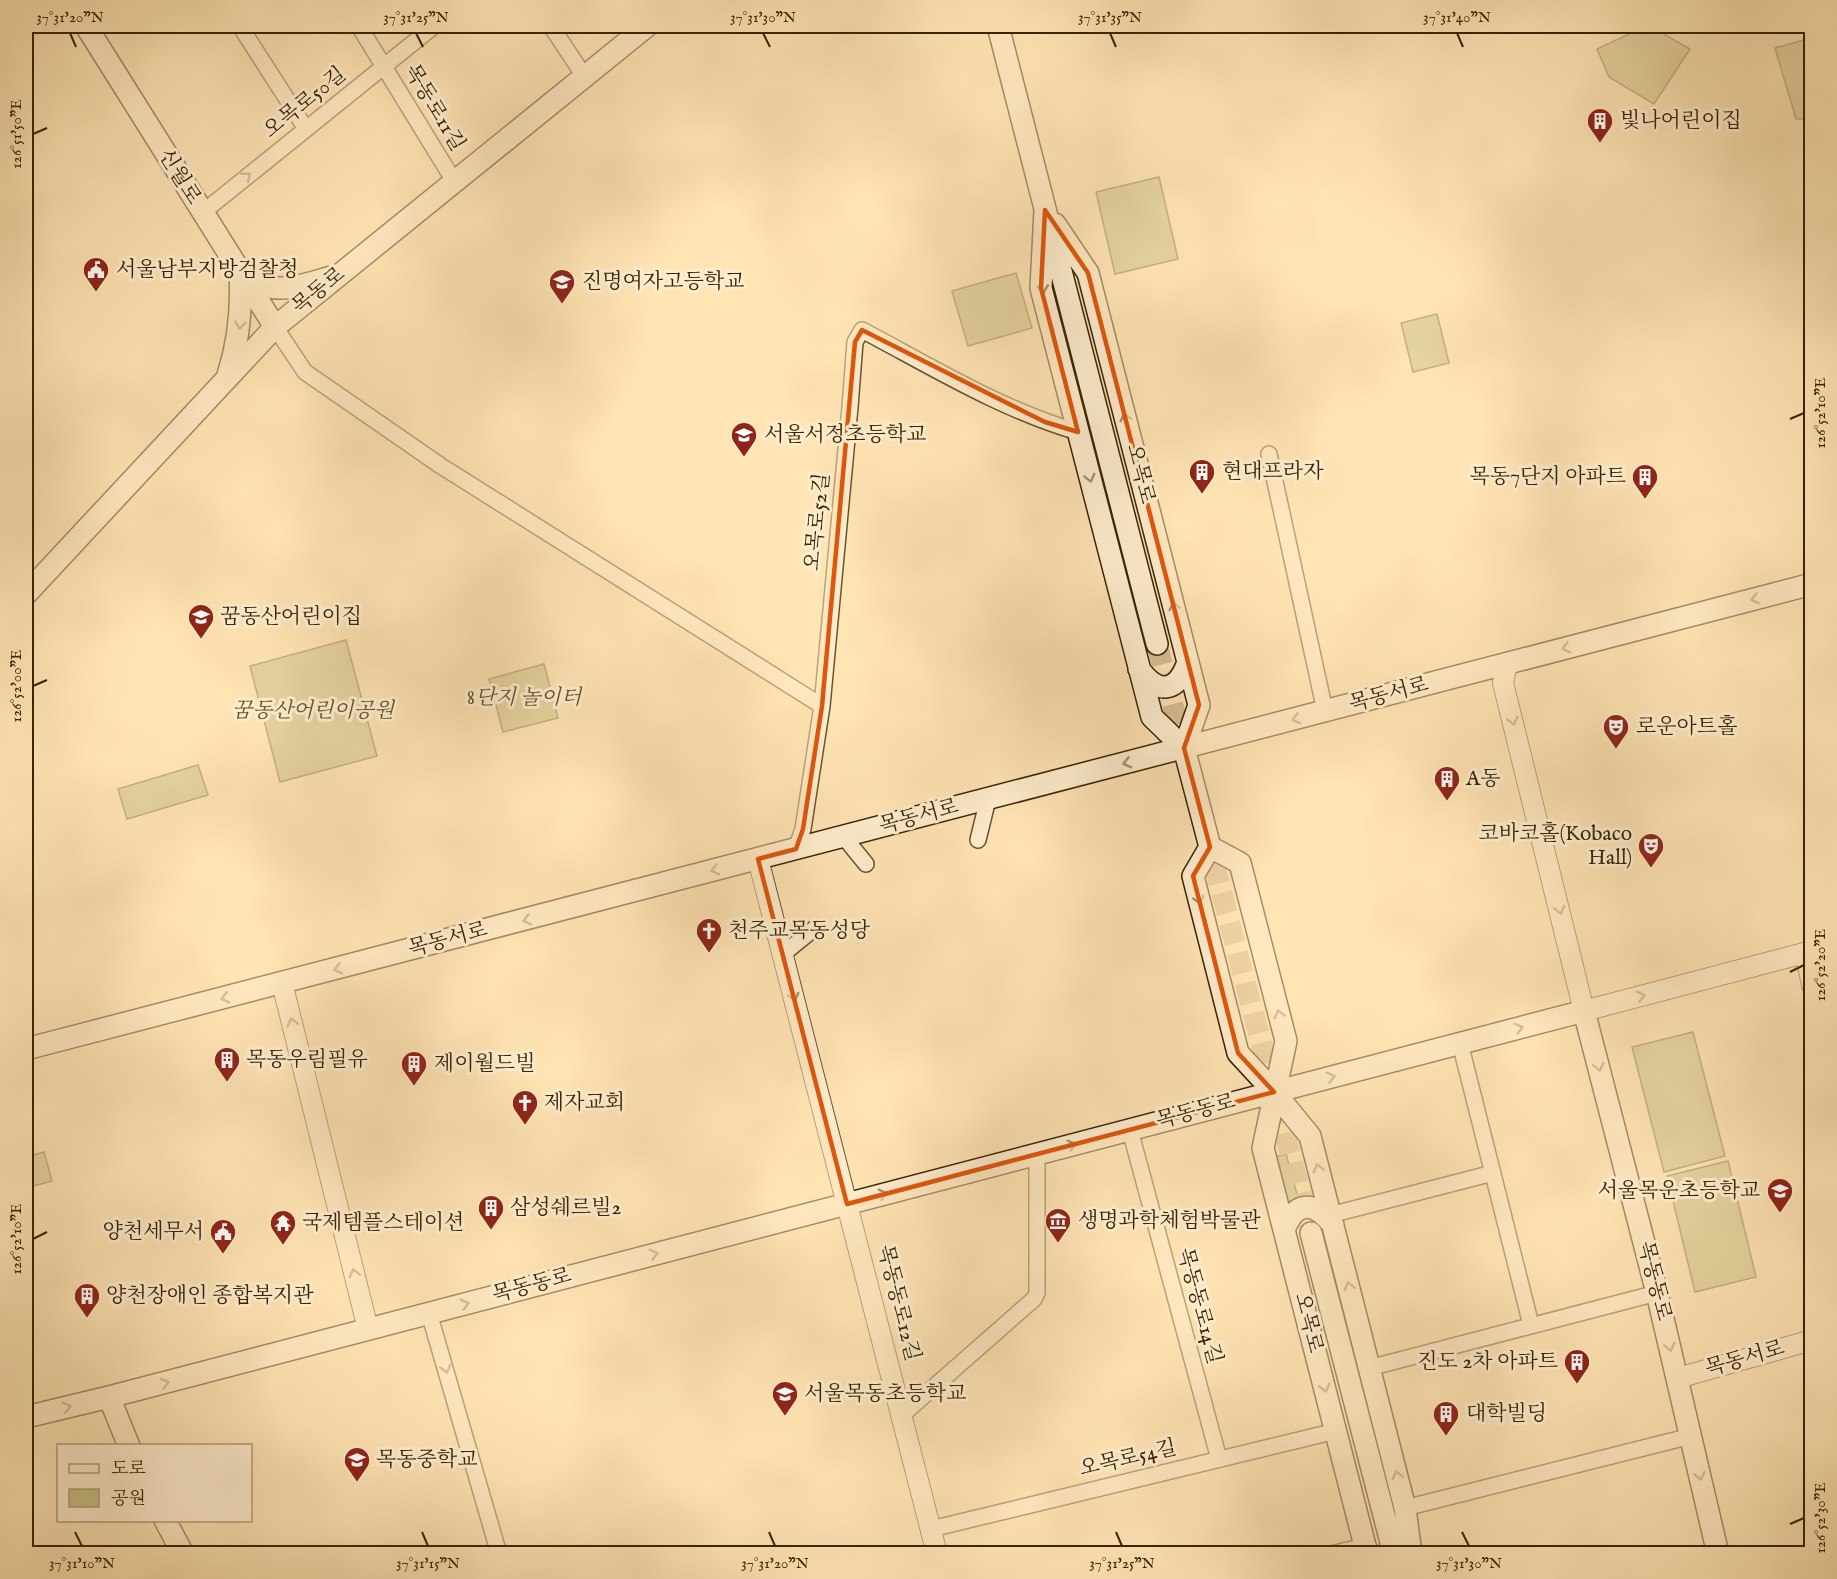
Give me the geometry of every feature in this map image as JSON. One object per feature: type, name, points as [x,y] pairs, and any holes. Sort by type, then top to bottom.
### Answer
[{"type":"main road","name":"신월로","points":[[86,26],[275,327]]},
{"type":"main road","name":"목동로","points":[[26,605],[30,586],[275,327],[646,26]]},
{"type":"main road","name":"오목로","points":[[998,26],[1157,644]]},
{"type":"main road","name":"오목로","points":[[1045,210],[1088,273],[1199,705],[1184,748],[1152,717],[1139,669],[1041,288],[1045,210]]},
{"type":"main road","points":[[239,269],[259,284],[271,287],[300,285],[337,275]]},
{"type":"main road","points":[[227,379],[240,329],[239,269]]},
{"type":"main road","name":"목동서로","points":[[26,1049],[1812,584]]},
{"type":"main road","points":[[1139,669],[1148,681],[1163,687],[1173,685],[1180,679],[1188,662]]},
{"type":"main road","points":[[1184,748],[1210,847],[1192,876],[1238,1053],[1310,1136],[1405,1508],[1411,1554]]},
{"type":"main road","name":"오목로","points":[[1210,847],[1240,863],[1286,1041],[1263,1149],[1367,1550]]},
{"type":"main road","name":"목동동로","points":[[26,1417],[1584,1011],[1678,1378],[1718,1554]]},
{"type":"main road","points":[[1284,1230],[1289,1217],[1297,1210],[1309,1207],[1316,1208],[1332,1220]]},
{"type":"main road","name":"오목로","points":[[1311,1233],[1394,1554]]},
{"type":"main road","points":[[109,1397],[128,1444]]},
{"type":"main road","points":[[166,1522],[183,1554]]},
{"type":"street","points":[[240,26],[306,129]]},
{"type":"street","name":"목동로11길","points":[[358,26],[454,181]]},
{"type":"street","name":"오목로50길","points":[[202,213],[434,26]]},
{"type":"street","points":[[551,26],[584,76]]},
{"type":"street","points":[[275,327],[305,372],[441,466],[822,706]]},
{"type":"street","name":"오목로52길","points":[[796,849],[802,830],[822,706],[855,342],[862,330],[964,384],[1044,422],[1078,432]]},
{"type":"street","points":[[1269,454],[1325,711]]},
{"type":"street","points":[[1507,664],[1503,683],[1584,1011]]},
{"type":"street","points":[[978,840],[988,800]]},
{"type":"street","points":[[844,837],[866,864]]},
{"type":"street","name":"목동동로12길","points":[[758,859],[937,1554]]},
{"type":"street","points":[[783,954],[815,928]]},
{"type":"street","points":[[1811,951],[1808,965],[1812,985]]},
{"type":"street","name":"목동동로","points":[[1584,1011],[1811,951]]},
{"type":"street","points":[[282,983],[368,1329]]},
{"type":"street","points":[[1460,1043],[1531,1325]]},
{"type":"street","name":"목동동로14길","points":[[1130,1130],[1219,1459]]},
{"type":"street","points":[[902,1415],[1034,1299],[1037,1293],[1037,1154]]},
{"type":"street","points":[[1332,1220],[1493,1173]]},
{"type":"street","points":[[1369,1368],[1657,1293]]},
{"type":"street","points":[[429,1313],[500,1554]]},
{"type":"street","name":"목동서로","points":[[1678,1378],[1812,1340]]},
{"type":"street","name":"오목로54길","points":[[931,1529],[1336,1431]]},
{"type":"street","points":[[1405,1508],[1691,1436]]},
{"type":"street","points":[[1331,1554],[1367,1550]]},
{"type":"highlighted area","points":[[1045,210],[1088,273],[1199,705],[1184,748],[1210,847],[1193,876],[1238,1053],[1274,1092],[847,1204],[758,859],[796,849],[803,829],[822,706],[855,342],[862,330],[1045,422],[1078,432],[1041,288]]},
{"type":"green space","points":[[1650,26],[1690,49],[1654,104],[1609,77],[1597,49]]},
{"type":"green space","points":[[1811,38],[1811,119],[1796,119],[1775,48]]},
{"type":"green space","points":[[1159,177],[1178,259],[1115,274],[1096,192]]},
{"type":"green space","points":[[1016,273],[1032,328],[968,346],[952,291]]},
{"type":"green space","points":[[1437,314],[1449,363],[1413,372],[1401,323]]},
{"type":"green space","name":"꿈동산어린이공원","points":[[346,640],[377,756],[280,782],[250,666]]},
{"type":"green space","name":"8단지 놀이터","points":[[544,664],[558,718],[503,732],[489,679]]},
{"type":"green space","points":[[198,765],[208,795],[127,819],[118,789]]},
{"type":"green space","points":[[1693,1032],[1725,1156],[1664,1172],[1632,1047]]},
{"type":"green space","points":[[44,1152],[52,1181],[26,1188],[26,1157]]},
{"type":"green space","points":[[1286,1154],[1298,1198],[1284,1204],[1268,1159]]},
{"type":"green space","points":[[1728,1161],[1756,1277],[1695,1292],[1667,1176]]},
{"type":"tunnel","points":[[1157,644],[1186,756]]},
{"type":"tunnel","points":[[1206,833],[1311,1233]]},
{"type":"place","name":"빛나어린이집","points":[[1600,144]]},
{"type":"place","name":"서울남부지방검찰청","points":[[96,293]]},
{"type":"place","name":"진명여자고등학교","points":[[562,305]]},
{"type":"place","name":"서울서정초등학교","points":[[744,458]]},
{"type":"place","name":"현대프라자","points":[[1202,495]]},
{"type":"place","name":"목동7단지 아파트","points":[[1645,500]]},
{"type":"place","name":"꿈동산어린이집","points":[[201,640]]},
{"type":"place","name":"로운아트홀","points":[[1616,750]]},
{"type":"place","name":"A동","points":[[1447,802]]},
{"type":"place","name":"코바코홀(Kobaco Hall)","points":[[1651,869]]},
{"type":"place","name":"천주교목동성당","points":[[709,954]]},
{"type":"place","name":"목동우림필유","points":[[227,1083]]},
{"type":"place","name":"제이월드빌","points":[[414,1087]]},
{"type":"place","name":"제자교회","points":[[525,1126]]},
{"type":"place","name":"서울목운초등학교","points":[[1780,1214]]},
{"type":"place","name":"삼성쉐르빌2","points":[[491,1231]]},
{"type":"place","name":"생명과학체험박물관","points":[[1058,1244]]},
{"type":"place","name":"국제템플스테이션","points":[[283,1246]]},
{"type":"place","name":"양천세무서","points":[[223,1255]]},
{"type":"place","name":"양천장애인 종합복지관","points":[[87,1319]]},
{"type":"place","name":"진도 2차 아파트","points":[[1577,1385]]},
{"type":"place","name":"서울목동초등학교","points":[[785,1417]]},
{"type":"place","name":"대학빌딩","points":[[1446,1437]]},
{"type":"place","name":"목동중학교","points":[[357,1483]]}]
